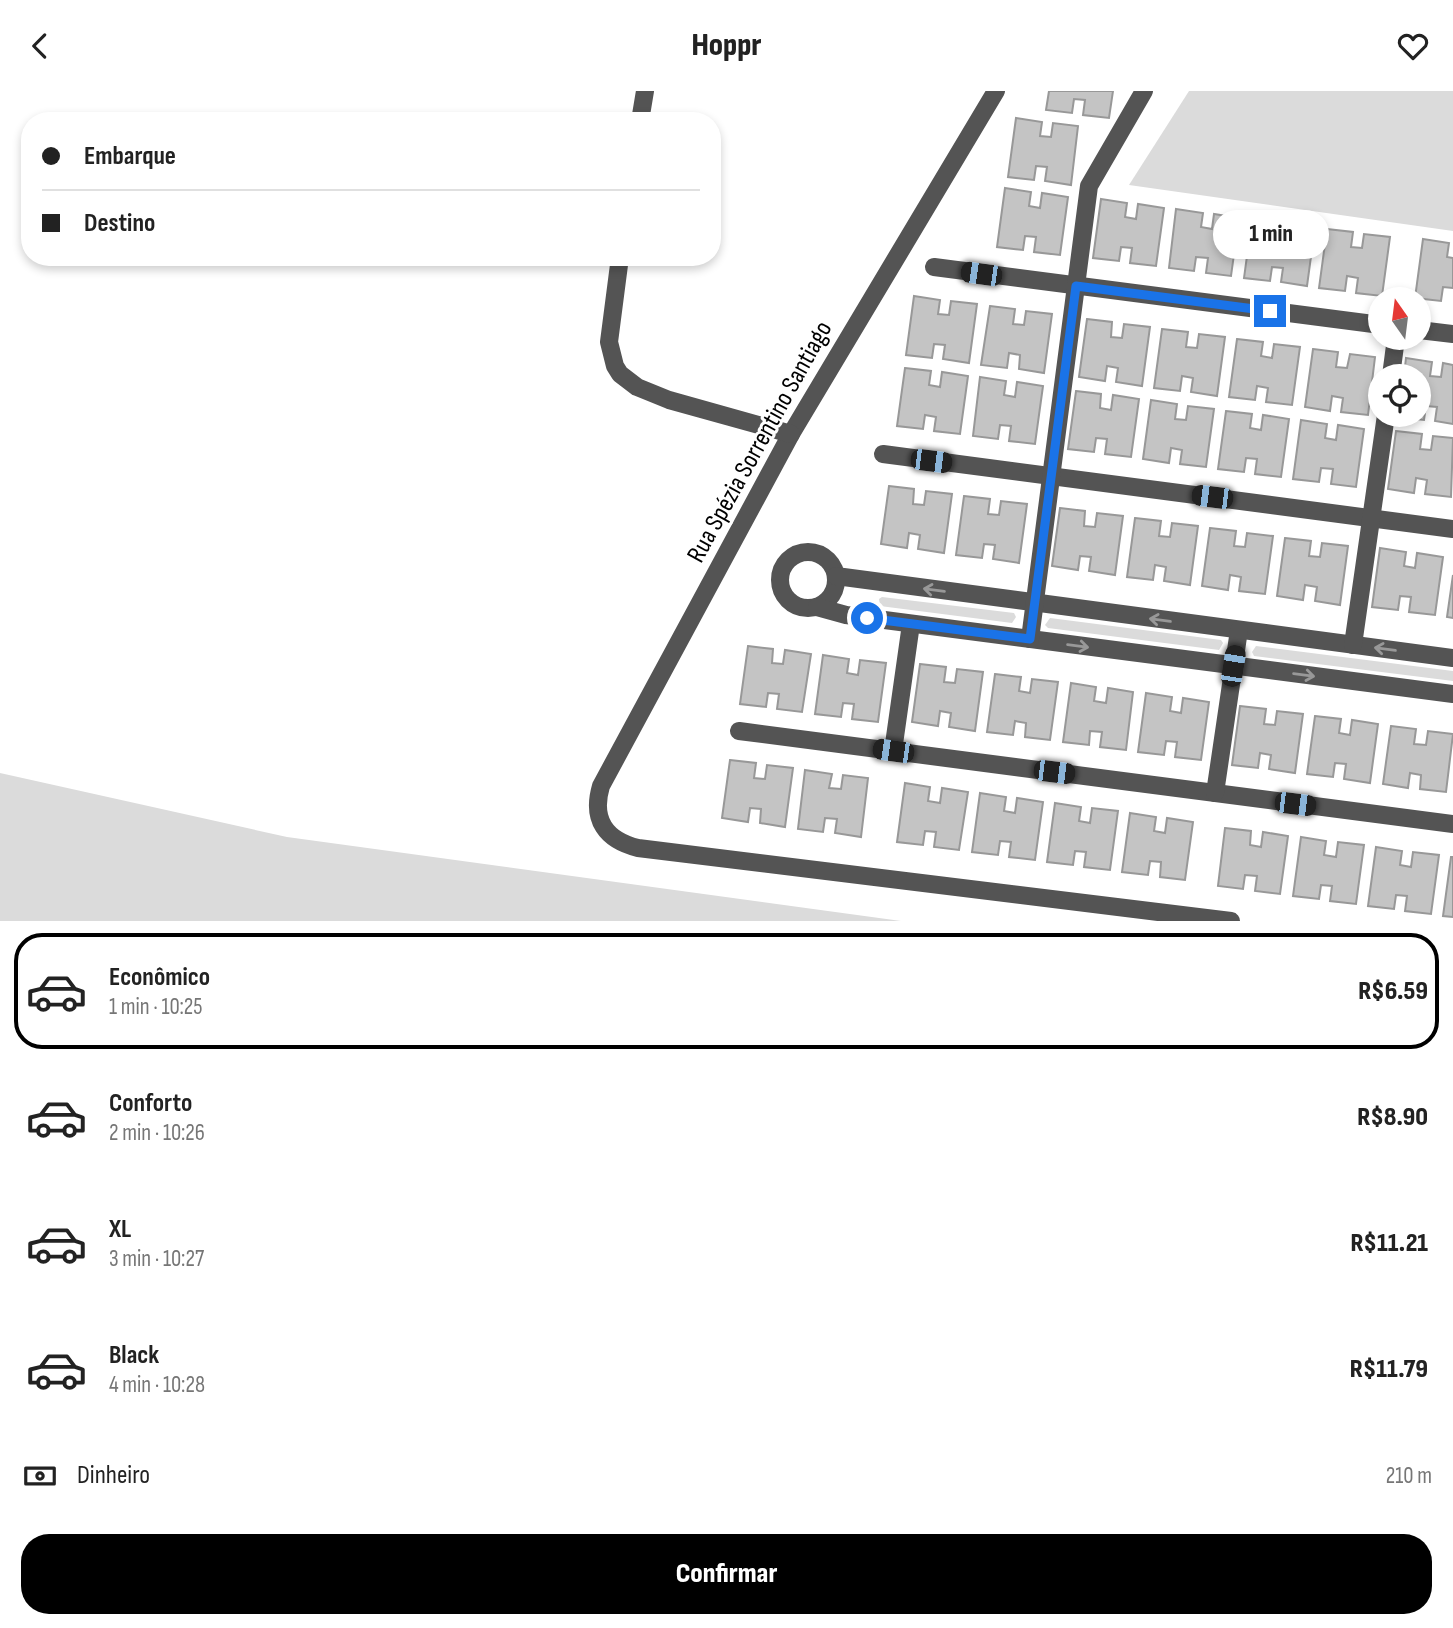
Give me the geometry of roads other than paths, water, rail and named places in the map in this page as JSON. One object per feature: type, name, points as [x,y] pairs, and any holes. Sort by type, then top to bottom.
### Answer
[{"type":"street","points":[[642,112],[645,91]]},
{"type":"street","name":"Rua Spézia Sorrentino Santiago","points":[[996,91],[791,434],[601,786],[597,804],[603,827],[615,839],[638,848],[1231,921]]},
{"type":"street","points":[[1030,639],[1089,186],[1144,91]]},
{"type":"street","points":[[619,266],[609,342],[615,366],[627,381],[647,392],[791,434]]},
{"type":"street","points":[[934,267],[1368,323]]},
{"type":"street","points":[[1432,332],[1453,334]]},
{"type":"street","points":[[1353,645],[1384,427]]},
{"type":"street","points":[[883,454],[1453,529]]},
{"type":"street","points":[[817,607],[832,595],[836,576],[827,559],[819,554],[799,554],[784,565],[780,585],[789,601],[798,607],[817,607],[832,613],[911,624],[1453,694]]},
{"type":"street","points":[[836,576],[1453,658]]},
{"type":"street","points":[[893,751],[911,624]]},
{"type":"street","points":[[1215,793],[1239,630]]},
{"type":"street","points":[[738,731],[1453,824]]}]
